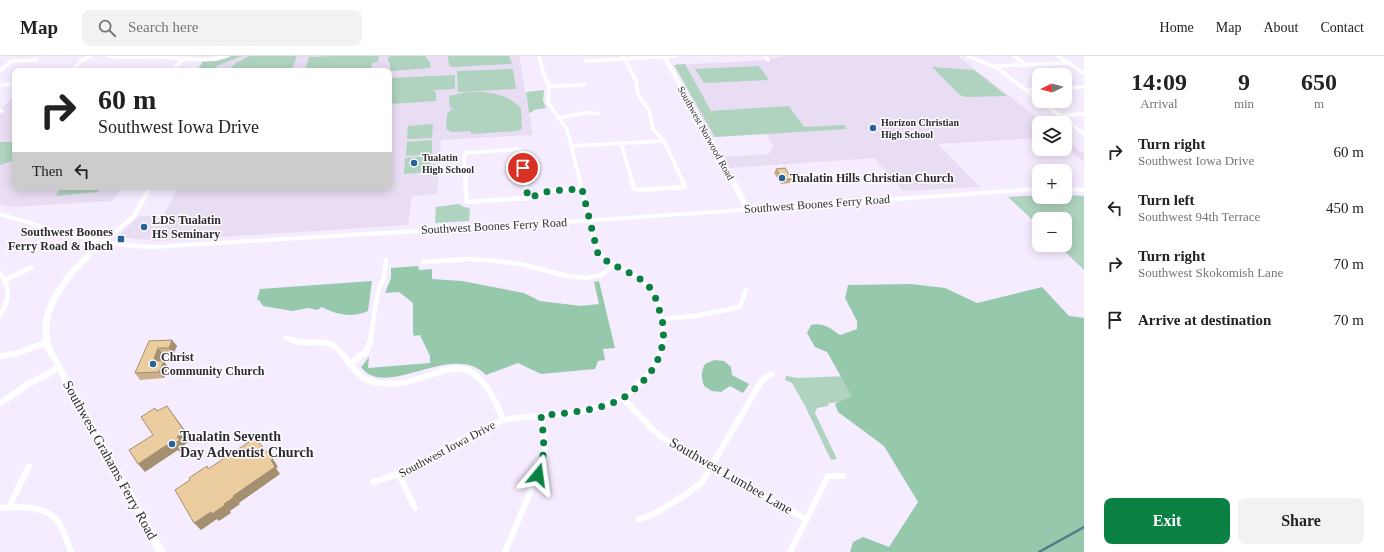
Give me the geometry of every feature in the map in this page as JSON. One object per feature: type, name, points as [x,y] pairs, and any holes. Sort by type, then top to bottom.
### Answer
[{"type":"main road","name":"Southwest Norwood Road","points":[[664,57],[748,209]]},
{"type":"main road","name":"Southwest Boones Ferry Road","points":[[0,214],[102,243],[158,247],[590,220],[1032,189]]},
{"type":"main road","points":[[1072,189],[1084,190]]},
{"type":"main road","points":[[47,342],[48,319],[57,295],[78,265],[102,243]]},
{"type":"main road","name":"Southwest Grahams Ferry Road","points":[[47,342],[59,367],[161,552]]},
{"type":"main road","points":[[0,404],[27,385],[59,367]]},
{"type":"street","points":[[75,68],[82,60],[91,56]]},
{"type":"street","points":[[108,56],[129,58],[212,59],[227,56]]},
{"type":"street","name":"Southwest Iowa Drive","points":[[374,482],[399,475],[481,430],[503,420],[586,411],[623,398],[641,383],[652,370],[661,353],[665,336],[663,319],[650,288],[639,279],[605,261],[598,254],[567,130],[548,102],[549,86],[543,72],[539,56]]},
{"type":"street","points":[[586,61],[676,56]]},
{"type":"street","points":[[765,56],[768,60]]},
{"type":"street","points":[[968,56],[994,66],[1032,94]]},
{"type":"street","points":[[1014,56],[1026,65]]},
{"type":"street","points":[[1058,56],[1084,73]]},
{"type":"street","points":[[174,68],[185,58]]},
{"type":"street","points":[[621,144],[634,188],[638,190],[684,187],[684,184],[663,141],[653,129],[650,110],[638,95],[636,80],[623,58]]},
{"type":"street","points":[[0,71],[11,61],[37,60]]},
{"type":"street","points":[[994,66],[1068,62]]},
{"type":"street","points":[[0,85],[10,84]]},
{"type":"street","points":[[549,86],[585,85]]},
{"type":"street","points":[[1072,87],[1084,86]]},
{"type":"street","points":[[1026,90],[1032,90]]},
{"type":"street","points":[[1050,108],[1060,116],[1084,114]]},
{"type":"street","points":[[559,118],[588,112],[598,114]]},
{"type":"street","points":[[1072,125],[1084,134]]},
{"type":"street","points":[[571,146],[663,141]]},
{"type":"street","points":[[528,198],[521,149],[466,153],[464,156],[468,202],[528,198],[549,191],[582,189]]},
{"type":"street","points":[[102,243],[134,216],[148,190]]},
{"type":"street","points":[[350,364],[366,352],[370,344],[378,291],[383,280],[386,260]]},
{"type":"street","points":[[423,262],[476,260],[514,263],[529,265],[566,277],[578,278],[598,276],[609,271],[613,266]]},
{"type":"street","points":[[5,280],[32,267]]},
{"type":"street","points":[[0,273],[5,280],[9,295],[6,306],[0,315]]},
{"type":"street","points":[[663,319],[696,316],[735,308],[740,306],[746,290]]},
{"type":"street","points":[[286,338],[298,342],[331,344],[361,377],[370,381],[385,384],[402,382],[450,369],[469,370],[477,376],[492,394],[503,420]]},
{"type":"street","points":[[0,356],[15,354],[47,342]]},
{"type":"street","points":[[639,519],[652,515],[685,495],[702,482],[762,380],[771,374]]},
{"type":"street","name":"Southwest Lumbee Lane","points":[[623,398],[653,430],[680,451],[806,519]]},
{"type":"street","points":[[505,552],[542,464],[545,446],[541,416]]},
{"type":"street","points":[[9,507],[29,466]]},
{"type":"street","points":[[399,475],[414,508]]},
{"type":"street","points":[[790,552],[828,476],[844,476]]},
{"type":"street","points":[[0,508],[9,507],[39,510],[56,518],[71,552]]},
{"type":"shaded area","name":"Tualatin High School","points":[[242,56],[519,56],[533,135],[441,140],[437,194],[412,196],[408,225],[159,241],[119,237],[120,234],[139,216],[163,216],[176,190],[392,190],[392,68],[216,68],[217,66]]},
{"type":"shaded area","name":"Horizon Christian High School","points":[[787,56],[958,56],[1035,116],[1032,116],[1032,138],[938,144],[980,187],[903,191],[874,158],[730,168],[724,157],[769,154],[774,146],[766,134],[712,137],[674,65],[771,60],[770,58]]},
{"type":"shaded area","points":[[12,98],[12,190],[120,190],[113,201],[12,207],[0,204],[0,110]]},
{"type":"shaded area","points":[[1072,145],[1084,154],[1084,162],[1072,153]]},
{"type":"green space","points":[[232,56],[242,56],[217,66],[216,68],[199,68],[203,61],[216,61]]},
{"type":"green space","points":[[249,56],[297,56],[292,68],[230,68]]},
{"type":"green space","points":[[379,56],[378,62],[372,63],[371,68],[306,68],[309,57]]},
{"type":"green space","points":[[425,56],[430,62],[430,68],[392,71],[392,68],[390,68],[390,62],[388,62],[388,57]]},
{"type":"green space","points":[[448,56],[509,56],[512,64],[452,67],[449,65]]},
{"type":"green space","points":[[685,64],[711,111],[789,106],[804,127],[844,125],[847,129],[715,137],[674,65]]},
{"type":"green space","points":[[759,66],[769,80],[704,83],[695,69]]},
{"type":"green space","points":[[932,67],[974,70],[1007,96],[966,97],[960,95]]},
{"type":"green space","points":[[513,69],[516,89],[458,92],[457,71]]},
{"type":"green space","points":[[455,75],[455,89],[434,90],[436,94],[436,101],[392,104],[392,78]]},
{"type":"green space","points":[[544,90],[543,100],[546,108],[534,110],[529,113],[526,92]]},
{"type":"green space","points":[[466,92],[495,94],[509,99],[521,108],[522,129],[517,131],[471,134],[471,131],[452,132],[446,129],[447,114],[453,108],[450,108],[449,96]]},
{"type":"green space","points":[[433,124],[432,138],[407,139],[408,126]]},
{"type":"green space","points":[[432,140],[432,154],[406,156],[407,142]]},
{"type":"green space","points":[[0,142],[12,142],[12,161],[0,165]]},
{"type":"green space","points":[[431,156],[431,172],[404,174],[405,158]]},
{"type":"green space","points":[[59,190],[100,190],[97,192],[56,196]]},
{"type":"green space","points":[[1032,195],[1032,204],[1072,204],[1072,195],[1084,196],[1084,270],[1065,252],[1072,252],[1072,212],[1032,212],[1032,219],[1008,197]]},
{"type":"green space","points":[[459,204],[470,208],[469,221],[435,223],[436,207]]},
{"type":"green space","points":[[418,266],[419,270],[432,269],[432,279],[462,281],[524,293],[540,301],[581,306],[599,304],[594,282],[599,281],[615,348],[603,349],[605,360],[598,361],[595,369],[541,374],[518,363],[486,375],[472,366],[456,364],[438,366],[386,378],[372,376],[361,367],[369,357],[368,368],[430,363],[430,356],[420,335],[414,336],[413,303],[399,292],[385,293],[391,278],[391,268]]},
{"type":"green space","points":[[372,281],[368,311],[350,315],[339,314],[322,307],[317,310],[309,308],[292,311],[263,306],[259,300],[257,300],[260,289]]},
{"type":"green space","points":[[911,284],[945,288],[977,303],[1042,287],[1069,316],[1084,318],[1084,552],[850,552],[853,542],[863,537],[889,547],[918,502],[884,446],[838,412],[835,404],[852,396],[827,352],[815,347],[807,333],[811,325],[815,324],[826,326],[840,335],[857,329],[857,321],[845,298],[848,285]]},
{"type":"green space","points":[[714,360],[724,361],[731,367],[732,375],[749,384],[743,393],[730,386],[721,392],[712,391],[704,386],[702,372],[705,364]]},
{"type":"green space","points":[[786,376],[798,378],[846,376],[860,401],[829,403],[828,406],[817,408],[815,413],[837,459],[831,460],[805,406],[792,383],[785,380]]},
{"type":"building","points":[[785,168],[792,179],[783,180],[776,169]]},
{"type":"building","points":[[172,340],[169,348],[158,348],[153,361],[164,361],[159,372],[135,373],[149,341]]},
{"type":"building","points":[[167,406],[185,432],[177,437],[180,440],[173,444],[171,442],[138,464],[129,450],[153,435],[141,417],[155,408],[157,411]]},
{"type":"building","points":[[255,438],[273,459],[271,460],[275,467],[233,496],[234,497],[224,504],[225,505],[212,514],[211,512],[194,523],[175,490],[207,466],[208,469]]},
{"type":"waterway","points":[[1039,552],[1084,527]]},
{"type":"place","name":"Horizon Christian High School","points":[[873,128]]},
{"type":"place","name":"Tualatin High School","points":[[414,163]]},
{"type":"place","name":"Tualatin Hills Christian Church","points":[[782,178]]},
{"type":"place","name":"LDS Tualatin HS Seminary","points":[[144,227]]},
{"type":"place","name":"Southwest Boones Ferry Road & Ibach","points":[[121,239]]},
{"type":"place","name":"Christ Community Church","points":[[153,364]]},
{"type":"place","name":"Tualatin Seventh Day Adventist Church","points":[[172,444]]},
{"type":"route","points":[[523,168],[528,198],[549,191],[582,189],[598,254],[605,261],[639,279],[650,288],[663,319],[665,336],[661,353],[652,370],[641,383],[623,398],[586,411],[541,416],[545,446],[542,464],[538,475]]}]
